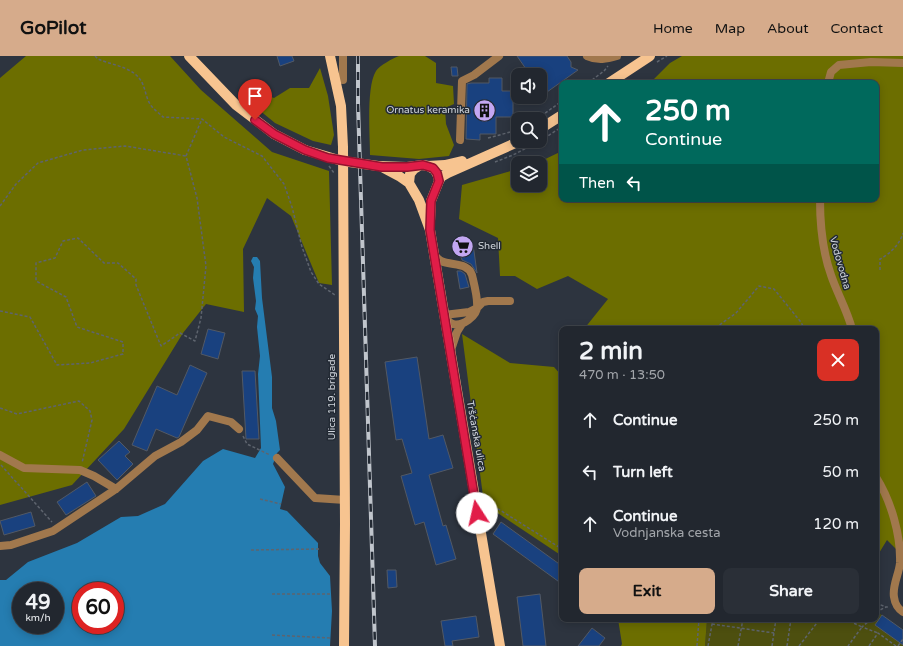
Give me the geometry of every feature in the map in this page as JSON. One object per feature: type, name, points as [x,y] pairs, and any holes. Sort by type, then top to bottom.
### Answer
[{"type":"main road","points":[[189,56],[236,105],[274,134],[305,150],[342,161],[380,166],[407,167],[445,165],[480,158]]},
{"type":"main road","points":[[614,80],[650,56]]},
{"type":"main road","name":"Ulica 119. brigade","points":[[331,59],[341,106],[343,147],[345,500],[344,646]]},
{"type":"main road","points":[[547,125],[559,117]]},
{"type":"main road","points":[[430,230],[431,201],[441,178],[448,173],[511,145]]},
{"type":"main road","points":[[380,166],[400,176],[409,183],[422,206],[430,230]]},
{"type":"main road","points":[[409,183],[409,178],[412,171],[424,166],[433,168],[437,173],[439,181]]},
{"type":"main road","points":[[415,192],[422,195],[428,195],[434,192]]},
{"type":"main road","name":"Tršćanska ulica","points":[[430,230],[500,646]]},
{"type":"street","points":[[460,140],[462,81],[474,75],[500,56]]},
{"type":"street","points":[[587,56],[594,59],[607,59],[617,56]]},
{"type":"street","points":[[331,59],[343,57],[344,80]]},
{"type":"street","points":[[829,80],[831,72],[839,65],[871,62],[903,63]]},
{"type":"street","name":"Vodovodna","points":[[820,202],[823,247],[830,274],[840,300],[849,317],[851,326]]},
{"type":"street","points":[[434,255],[443,262],[465,266],[471,270],[477,308]]},
{"type":"street","points":[[450,355],[457,332],[462,324],[472,317],[477,308],[483,302],[488,300],[510,301]]},
{"type":"street","points":[[444,315],[461,313],[477,308]]},
{"type":"street","points":[[444,315],[452,324],[462,324]]},
{"type":"street","points":[[0,546],[11,545],[53,531],[116,489],[155,456],[181,442],[197,430],[208,416],[231,422],[239,429]]},
{"type":"street","points":[[0,455],[24,468],[80,470],[94,476],[116,489]]},
{"type":"street","points":[[277,458],[315,498],[345,500]]},
{"type":"street","points":[[879,482],[889,502],[900,547],[900,564],[893,594],[900,610]]},
{"type":"path","points":[[95,56],[98,59],[127,69],[135,74],[140,80],[150,104],[163,117],[202,119],[224,137],[262,156],[284,184],[302,247],[311,272],[319,284],[335,295]]},
{"type":"path","points":[[592,80],[608,66]]},
{"type":"path","points":[[547,112],[559,103]]},
{"type":"path","points":[[0,311],[30,317],[57,365],[90,363],[123,354],[123,342],[77,327],[66,297],[36,281],[36,263],[55,258],[63,241],[78,238],[104,263],[118,263],[136,279],[136,285],[161,346],[180,333],[195,341],[201,318],[206,266],[197,198],[186,156],[202,119]]},
{"type":"path","points":[[547,136],[559,128]]},
{"type":"path","points":[[488,138],[511,132]]},
{"type":"path","points":[[0,206],[16,184],[38,163],[83,150],[125,146],[186,156]]},
{"type":"path","points":[[325,165],[329,166],[338,178]]},
{"type":"path","points":[[880,270],[880,259],[889,254],[903,233]]},
{"type":"path","points":[[718,326],[736,313],[759,286],[774,288],[803,326]]},
{"type":"path","points":[[0,408],[17,414],[79,401],[90,411],[92,420],[80,470]]},
{"type":"path","points":[[239,429],[248,444],[277,458]]},
{"type":"path","points":[[0,464],[48,517]]},
{"type":"path","points":[[260,499],[281,504]]},
{"type":"path","points":[[495,507],[559,547]]},
{"type":"path","points":[[251,550],[319,549]]},
{"type":"path","points":[[272,594],[331,594]]},
{"type":"path","points":[[879,604],[900,610]]},
{"type":"path","points":[[879,610],[886,607]]},
{"type":"path","points":[[697,646],[699,622]]},
{"type":"path","points":[[738,646],[742,622]]},
{"type":"path","points":[[772,646],[776,622]]},
{"type":"path","points":[[787,646],[791,622]]},
{"type":"path","points":[[799,646],[818,622]]},
{"type":"path","points":[[852,622],[878,633],[897,646],[903,639]]},
{"type":"path","points":[[848,646],[868,622]]},
{"type":"path","points":[[708,646],[712,624],[774,633]]},
{"type":"path","points":[[868,646],[878,633]]},
{"type":"path","points":[[272,635],[330,638]]},
{"type":"shaded area","points":[[26,56],[170,56],[201,90],[272,152],[329,171],[332,285],[319,283],[291,216],[267,198],[243,249],[244,312],[206,304],[183,333],[124,429],[72,485],[0,505],[0,78]]},
{"type":"shaded area","points":[[399,56],[425,56],[436,63],[436,83],[453,86],[454,104],[445,108],[446,124],[454,145],[449,156],[419,159],[370,155],[369,112],[373,78],[376,71],[380,67]]},
{"type":"shaded area","points":[[682,56],[903,56],[903,556],[887,540],[879,553],[879,326],[586,326],[608,299],[568,276],[537,289],[515,276],[500,276],[498,238],[459,219],[462,185],[511,171],[511,192],[547,192],[547,158],[559,152],[559,202],[879,202],[879,80],[653,80],[670,63]]},
{"type":"shaded area","points":[[320,68],[328,96],[334,135],[331,145],[313,141],[275,123],[242,96],[248,88],[274,98],[290,88],[309,88]]},
{"type":"shaded area","points":[[462,334],[510,363],[554,367],[559,373],[559,554],[484,504]]},
{"type":"shaded area","points":[[879,613],[903,630],[903,646],[705,646],[707,622],[879,622]]},
{"type":"shaded area","points":[[618,622],[707,622],[705,646],[621,646],[622,644]]},
{"type":"water","points":[[253,257],[257,257],[260,261],[262,298],[272,377],[272,408],[276,421],[280,450],[277,453],[273,464],[285,487],[280,509],[287,511],[318,543],[318,556],[320,563],[330,576],[332,611],[330,646],[0,646],[0,580],[6,580],[28,562],[77,543],[121,517],[138,516],[165,504],[203,461],[223,449],[255,458],[261,448],[258,374],[260,356],[257,327],[258,316],[255,309],[256,301],[253,278],[254,267],[251,261]]},
{"type":"building","points":[[277,56],[292,56],[294,61],[280,66]]},
{"type":"building","points":[[517,56],[567,56],[571,62],[571,67],[578,70],[564,80],[559,80],[559,84],[547,92],[547,68],[525,68]]},
{"type":"building","points":[[451,67],[457,67],[458,76],[452,76]]},
{"type":"building","points":[[489,78],[502,78],[502,91],[511,91],[511,104],[513,104],[513,112],[511,112],[511,117],[496,117],[496,134],[480,134],[480,140],[466,139],[467,84],[489,83]]},
{"type":"building","points":[[471,240],[477,273],[471,264],[462,260],[460,252],[455,252],[454,242]]},
{"type":"building","points":[[457,271],[461,271],[465,274],[469,287],[460,289]]},
{"type":"building","points":[[208,329],[225,333],[218,359],[201,354]]},
{"type":"building","points":[[417,357],[429,439],[443,435],[453,468],[429,475],[443,526],[446,525],[456,559],[436,565],[424,522],[415,525],[401,476],[412,473],[402,439],[396,440],[385,362]]},
{"type":"building","points":[[190,365],[207,373],[179,437],[177,438],[156,429],[147,451],[132,445],[157,386],[177,395]]},
{"type":"building","points":[[242,371],[255,371],[259,439],[246,439]]},
{"type":"building","points":[[119,441],[130,452],[125,456],[133,464],[117,480],[98,460]]},
{"type":"building","points":[[87,482],[96,496],[66,515],[57,502]]},
{"type":"building","points":[[31,512],[35,526],[4,535],[0,521]]},
{"type":"building","points":[[501,522],[559,564],[559,582],[493,534]]},
{"type":"building","points":[[387,570],[396,570],[397,587],[388,588]]},
{"type":"building","points":[[540,594],[546,646],[523,646],[517,597]]},
{"type":"building","points":[[882,615],[903,630],[903,645],[875,625],[879,622]]},
{"type":"building","points":[[476,616],[479,637],[452,641],[453,646],[445,646],[441,621]]},
{"type":"building","points":[[592,628],[605,638],[599,646],[578,646]]},
{"type":"railway","points":[[358,56],[358,104],[375,646]]},
{"type":"place","name":"Ornatus keramika","points":[[485,110]]},
{"type":"place","name":"Shell","points":[[463,246]]},
{"type":"route","points":[[255,120],[274,134],[305,150],[328,158],[382,167],[412,167],[423,165],[433,168],[437,173],[439,181],[431,201],[430,230],[477,513]]}]
